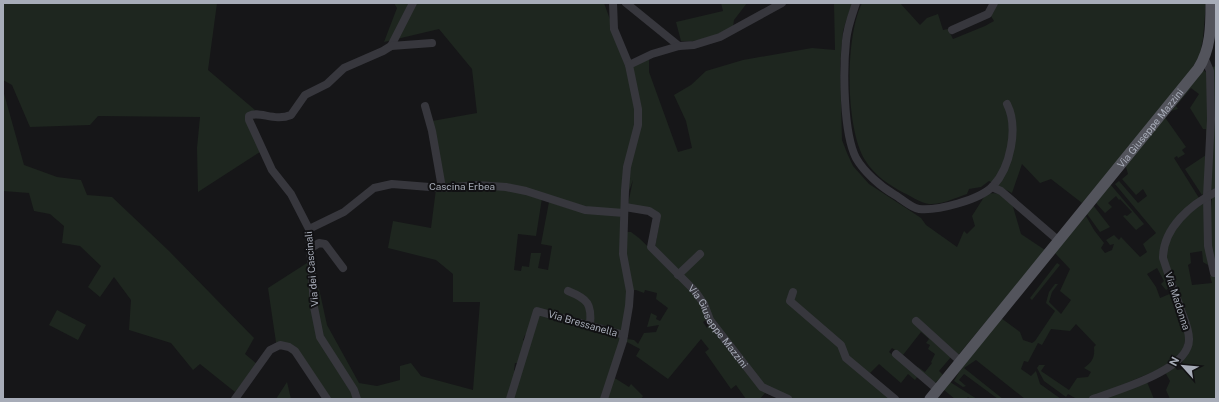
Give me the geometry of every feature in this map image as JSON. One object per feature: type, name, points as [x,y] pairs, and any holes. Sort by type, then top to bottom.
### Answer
[{"type":"main road","name":"Via Giuseppe Mazzini","points":[[930,399],[1205,59],[1210,34],[1211,3]]},
{"type":"street","points":[[391,46],[413,3]]},
{"type":"street","points":[[604,399],[624,335],[630,291],[623,254],[624,210],[627,167],[638,125],[638,109],[630,65],[614,30],[613,3]]},
{"type":"street","points":[[626,3],[679,46]]},
{"type":"street","points":[[630,65],[652,54],[679,46],[694,45],[720,37],[782,3]]},
{"type":"street","points":[[856,3],[846,40],[847,121],[852,146],[861,164],[890,192],[917,209],[936,208],[950,205],[970,199],[992,187],[1005,168],[1011,152],[1012,133],[1007,104]]},
{"type":"street","points":[[952,30],[988,14],[994,3]]},
{"type":"street","points":[[391,46],[432,43]]},
{"type":"street","name":"Via dei Cascinali","points":[[357,399],[354,390],[320,337],[314,307],[309,229],[291,194],[272,170],[249,120],[249,116],[256,113],[276,118],[291,115],[305,95],[327,84],[344,68],[384,51],[391,46]]},
{"type":"street","points":[[1205,59],[1210,71],[1211,119],[1208,246],[1214,273]]},
{"type":"street","points":[[426,106],[442,188]]},
{"type":"street","name":"Cascina Erbea","points":[[309,229],[344,212],[368,191],[380,186],[400,184],[442,188],[477,185],[506,187],[526,191],[585,210],[649,211],[657,216],[651,247]]},
{"type":"street","points":[[992,187],[1001,191],[1059,241]]},
{"type":"street","name":"Via Madonna","points":[[1093,399],[1152,376],[1176,363],[1183,356],[1188,347],[1188,331],[1163,258],[1163,248],[1178,219],[1208,196],[1216,192]]},
{"type":"street","points":[[311,248],[319,243],[325,244],[343,268]]},
{"type":"street","name":"Via Giuseppe Mazzini","points":[[651,247],[695,291],[704,304],[710,320],[762,387],[788,399]]},
{"type":"street","points":[[678,275],[700,254]]},
{"type":"street","points":[[795,290],[790,301],[841,345],[846,358],[895,399]]},
{"type":"street","points":[[568,291],[580,296],[588,303],[592,311],[590,325]]},
{"type":"street","name":"Via Bressanella","points":[[510,399],[537,311],[624,335]]},
{"type":"street","points":[[916,321],[960,361]]},
{"type":"street","points":[[235,399],[270,350],[280,345],[289,347],[295,351],[327,399]]},
{"type":"street","points":[[896,354],[938,390]]},
{"type":"shaded area","points":[[3,3],[217,3],[208,70],[255,110],[246,116],[260,152],[198,192],[197,148],[200,117],[98,116],[90,125],[30,127],[12,85],[3,80]]},
{"type":"shaded area","points":[[394,3],[604,3],[627,66],[649,58],[649,72],[678,152],[692,148],[686,121],[674,95],[691,85],[706,71],[743,60],[812,48],[835,50],[834,3],[852,3],[843,31],[840,64],[842,140],[853,166],[869,184],[921,218],[926,225],[957,247],[964,231],[967,234],[975,226],[972,216],[986,194],[996,193],[1002,195],[1011,200],[1021,234],[1045,250],[955,359],[951,357],[939,371],[943,375],[935,383],[929,380],[917,369],[918,367],[925,372],[932,363],[931,362],[935,354],[928,349],[930,345],[926,343],[929,339],[921,332],[903,355],[892,348],[889,352],[918,376],[915,380],[908,374],[901,383],[879,364],[866,377],[892,399],[782,399],[765,393],[760,399],[746,399],[736,385],[731,389],[705,352],[709,349],[701,339],[668,379],[636,356],[640,349],[627,342],[627,339],[634,340],[638,344],[644,333],[656,332],[659,325],[647,327],[651,313],[657,316],[656,319],[660,321],[668,308],[656,299],[657,293],[645,290],[644,293],[631,290],[625,264],[625,232],[631,232],[639,238],[687,285],[702,307],[708,319],[703,322],[707,328],[711,321],[705,303],[655,247],[660,220],[647,213],[627,209],[633,180],[620,216],[621,256],[626,288],[626,311],[623,330],[620,332],[594,324],[592,320],[585,322],[536,308],[528,333],[525,335],[523,340],[526,342],[520,363],[515,363],[514,370],[516,373],[509,399],[325,399],[313,378],[296,357],[283,347],[277,349],[268,288],[307,263],[314,266],[327,325],[359,383],[377,386],[400,380],[400,366],[411,363],[421,376],[473,390],[480,302],[453,302],[453,274],[436,260],[388,248],[393,221],[431,228],[436,189],[479,186],[499,188],[542,198],[536,236],[518,234],[514,270],[521,271],[522,266],[529,267],[531,253],[541,253],[538,268],[548,270],[552,246],[541,244],[549,202],[577,211],[574,205],[519,187],[489,182],[444,186],[432,121],[477,113],[472,69],[439,29],[384,42],[397,8]]},
{"type":"shaded area","points":[[721,3],[747,3],[734,20],[733,27],[701,40],[681,41],[676,22],[723,11]]},
{"type":"shaded area","points":[[862,3],[900,3],[920,25],[927,18],[938,14],[943,30],[948,29],[953,39],[994,21],[991,16],[998,3],[1206,3],[1200,54],[1186,80],[1082,203],[1051,179],[1040,183],[1022,164],[1012,193],[989,181],[981,187],[969,189],[967,194],[948,201],[929,204],[919,201],[898,190],[882,179],[865,160],[858,145],[851,105],[850,59],[852,37],[856,18]]},
{"type":"shaded area","points":[[1216,66],[1216,188],[1210,191],[1210,68]]},
{"type":"shaded area","points":[[1203,70],[1207,73],[1208,155],[1204,193],[1202,195],[1185,169],[1206,155],[1206,129],[1203,129],[1190,108],[1199,94],[1191,88],[1176,106],[1178,109],[1171,111]]},
{"type":"shaded area","points":[[3,90],[24,165],[57,177],[81,180],[87,195],[112,197],[169,251],[254,338],[245,354],[257,364],[235,392],[200,364],[193,370],[171,343],[129,330],[131,300],[114,277],[100,297],[88,287],[101,266],[80,246],[62,243],[64,226],[50,214],[34,211],[29,193],[3,191]]},
{"type":"shaded area","points":[[1164,116],[1186,147],[1182,150],[1185,154],[1178,158],[1177,156],[1174,158],[1199,198],[1164,238],[1169,288],[1166,290],[1161,284],[1164,281],[1157,268],[1147,274],[1156,287],[1160,298],[1172,293],[1186,330],[1184,350],[1162,368],[1089,399],[1077,399],[1068,394],[1066,397],[1044,381],[1037,368],[1039,365],[1045,365],[1041,371],[1069,390],[1077,378],[1088,377],[1091,372],[1084,368],[1092,359],[1094,347],[1096,345],[1076,324],[1070,331],[1051,329],[1042,345],[1038,343],[1028,362],[1024,361],[1021,369],[1031,376],[1036,371],[1040,384],[1061,399],[1025,399],[976,360],[964,368],[1003,399],[998,399],[964,374],[959,380],[966,386],[963,387],[954,381],[963,365],[1001,318],[1020,332],[1023,340],[1032,343],[1035,341],[1055,311],[1046,303],[1049,292],[1055,284],[1058,284],[1052,292],[1049,302],[1061,314],[1071,300],[1060,291],[1070,269],[1054,252],[1086,216],[1104,243],[1101,248],[1105,253],[1112,250],[1114,244],[1110,245],[1106,240],[1114,235],[1119,240],[1121,237],[1140,257],[1147,252],[1143,244],[1156,233],[1115,184],[1119,181],[1138,203],[1147,196],[1143,189],[1136,195],[1122,179],[1128,174],[1125,163]]},
{"type":"shaded area","points":[[1110,184],[1144,224],[1136,230],[1123,216],[1127,216],[1132,212],[1116,196],[1108,203],[1112,207],[1105,213],[1096,203]]},
{"type":"shaded area","points":[[1216,195],[1216,399],[1170,399],[1166,390],[1170,381],[1165,372],[1174,366],[1177,370],[1183,369],[1182,360],[1190,347],[1165,257],[1166,248],[1169,239],[1179,224],[1205,201],[1208,265],[1203,262],[1202,251],[1190,253],[1191,263],[1188,265],[1192,285],[1212,283],[1210,276],[1214,276],[1210,218],[1212,198]]},
{"type":"shaded area","points":[[1093,205],[1110,227],[1100,232],[1087,214]]},
{"type":"shaded area","points":[[1057,263],[1060,265],[1032,300],[1030,298]]},
{"type":"shaded area","points":[[57,310],[86,325],[78,340],[49,325]]},
{"type":"shaded area","points":[[538,313],[622,338],[601,399],[513,399]]},
{"type":"shaded area","points":[[613,377],[629,387],[631,384],[643,396],[641,399],[609,399],[606,397]]},
{"type":"shaded area","points":[[287,382],[291,399],[276,399]]},
{"type":"shaded area","points":[[950,382],[977,399],[971,399],[968,397],[966,399],[955,399],[944,390]]},
{"type":"shaded area","points":[[1147,382],[1154,399],[1098,399]]}]
